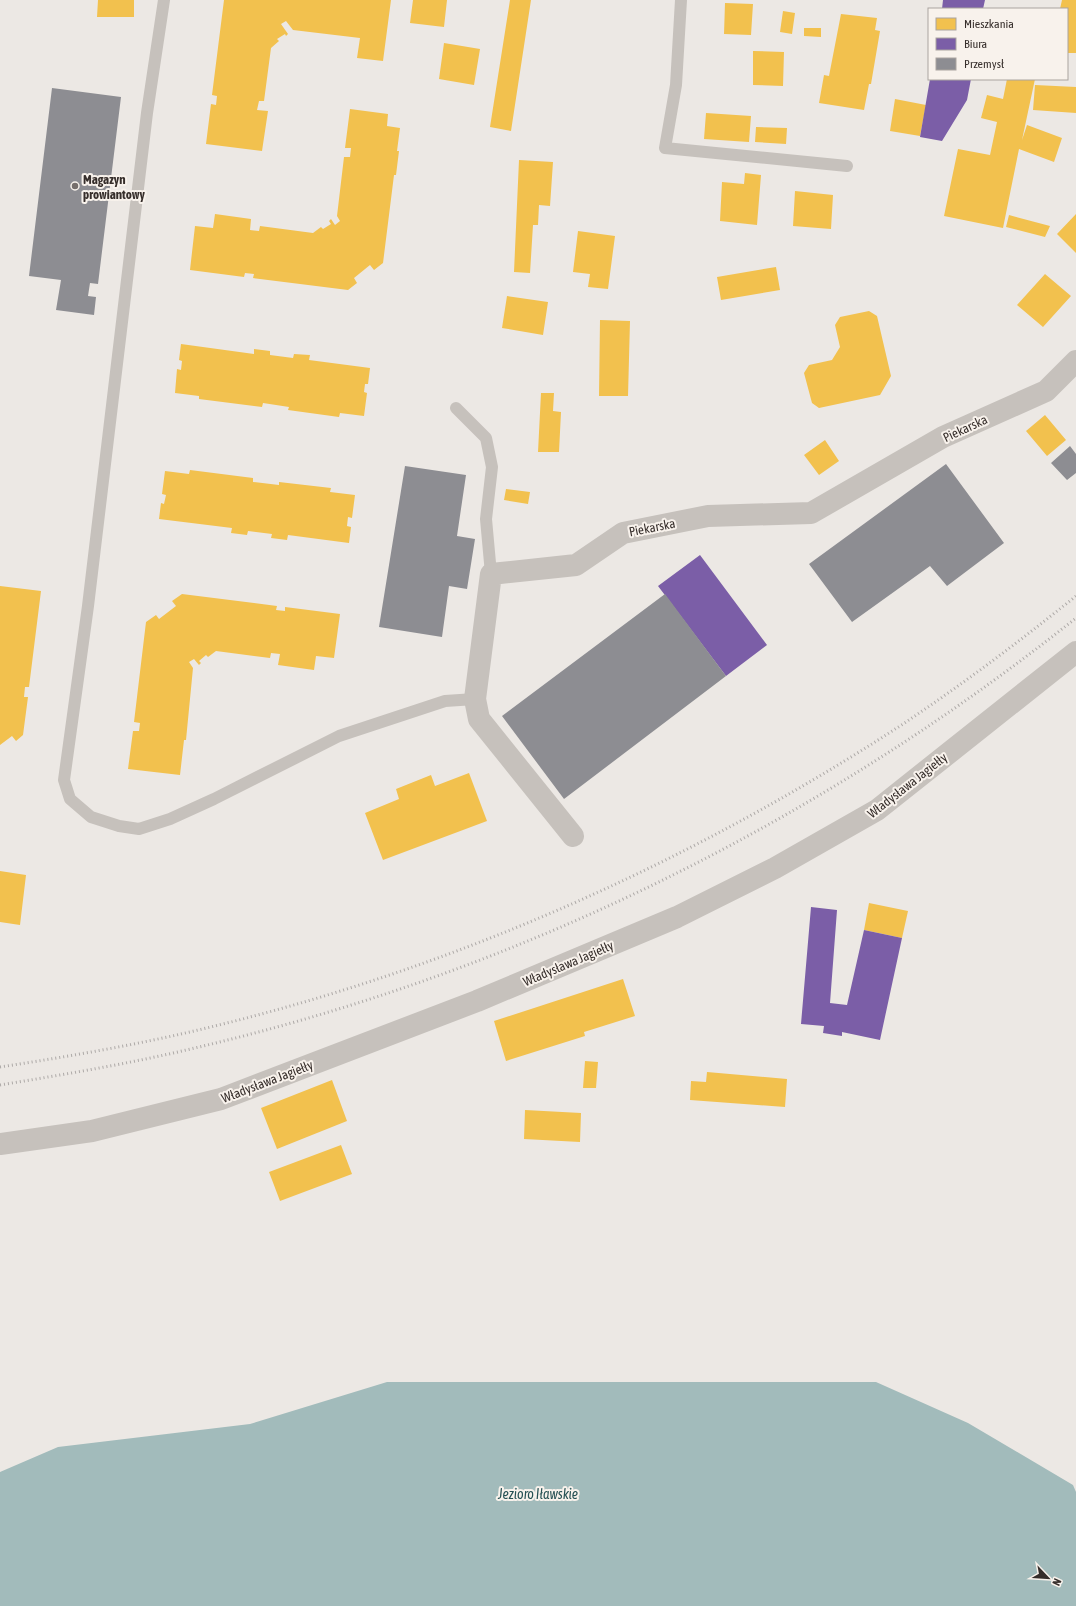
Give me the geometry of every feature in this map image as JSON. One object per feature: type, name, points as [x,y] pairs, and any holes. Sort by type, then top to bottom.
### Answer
[{"type":"street","name":"Piekarska","points":[[491,574],[576,565],[623,533],[708,516],[811,514],[943,437],[1046,391],[1076,361]]},
{"type":"street","points":[[491,574],[475,699],[479,719],[573,836]]},
{"type":"street","name":"Władysława Jagiełły","points":[[0,1144],[92,1131],[221,1099],[477,1001],[677,917],[775,868],[877,810],[1076,652]]},
{"type":"lane","points":[[164,0],[147,113],[89,598],[64,780],[70,799],[91,817],[119,826],[138,829],[152,826],[214,799],[339,736],[445,701],[475,699]]},
{"type":"lane","points":[[681,0],[676,85],[665,148],[847,166]]},
{"type":"lane","points":[[456,408],[486,438],[491,460],[492,467],[486,519],[491,574]]},
{"type":"water","name":"Jezioro Iławskie","points":[[387,1382],[876,1382],[968,1423],[1073,1485],[1076,1492],[1076,1606],[0,1606],[0,1472],[58,1447],[250,1424]]},
{"type":"building: Mieszkania","points":[[98,0],[134,0],[134,17],[97,17]]},
{"type":"building: Mieszkania","points":[[224,0],[391,0],[383,61],[357,58],[360,38],[293,30],[286,21],[281,24],[288,34],[286,36],[285,34],[277,39],[279,41],[271,48],[264,101],[259,101],[257,110],[268,111],[262,151],[206,144],[211,104],[216,105],[217,96],[212,95]]},
{"type":"building: Mieszkania","points":[[413,0],[447,0],[444,27],[410,23]]},
{"type":"building: Mieszkania","points":[[510,0],[531,0],[511,131],[490,127]]},
{"type":"building: Mieszkania","points":[[1062,0],[1076,0],[1076,53],[1068,53],[1068,8],[1060,8]]},
{"type":"building: Mieszkania","points":[[725,3],[753,4],[751,35],[724,34]]},
{"type":"building: Mieszkania","points":[[783,11],[795,13],[792,34],[780,32]]},
{"type":"building: Mieszkania","points":[[841,14],[877,18],[875,30],[880,31],[871,84],[869,84],[864,110],[819,103],[824,75],[829,76]]},
{"type":"building: Mieszkania","points":[[804,28],[821,28],[821,37],[804,36]]},
{"type":"building: Mieszkania","points":[[444,43],[480,49],[474,85],[439,79]]},
{"type":"building: Mieszkania","points":[[753,51],[784,52],[783,86],[753,85]]},
{"type":"building: Mieszkania","points":[[1007,80],[1035,80],[1022,140],[1027,125],[1062,138],[1054,162],[1019,149],[1003,228],[944,216],[958,149],[990,155],[997,122],[981,118],[987,95],[1003,99]]},
{"type":"building: Mieszkania","points":[[1035,85],[1076,87],[1076,113],[1033,110]]},
{"type":"building: Mieszkania","points":[[895,99],[926,105],[920,136],[890,131]]},
{"type":"building: Mieszkania","points":[[350,109],[388,114],[387,126],[400,128],[396,175],[394,175],[383,263],[374,270],[370,265],[354,278],[357,283],[348,290],[253,278],[254,274],[245,273],[244,277],[190,270],[195,226],[213,228],[215,214],[251,219],[250,230],[259,231],[260,226],[313,233],[321,227],[323,229],[331,224],[329,221],[331,219],[335,225],[340,221],[337,216],[344,157],[350,157],[351,148],[345,148]]},
{"type":"building: Mieszkania","points":[[706,113],[751,116],[749,142],[704,139]]},
{"type":"building: Mieszkania","points":[[756,127],[787,128],[786,144],[755,142]]},
{"type":"building: Mieszkania","points":[[519,160],[553,162],[550,206],[539,205],[538,225],[533,225],[530,273],[514,272]]},
{"type":"building: Mieszkania","points":[[745,173],[761,175],[757,225],[720,221],[722,182],[744,184]]},
{"type":"building: Mieszkania","points":[[795,191],[833,195],[831,229],[793,226]]},
{"type":"building: Mieszkania","points":[[1076,214],[1076,253],[1057,234]]},
{"type":"building: Mieszkania","points":[[1009,215],[1050,226],[1045,237],[1006,227]]},
{"type":"building: Mieszkania","points":[[578,231],[615,236],[608,289],[588,287],[590,274],[573,272]]},
{"type":"building: Mieszkania","points":[[776,267],[780,290],[721,300],[717,277]]},
{"type":"building: Mieszkania","points":[[1045,274],[1071,296],[1043,327],[1017,305]]},
{"type":"building: Mieszkania","points":[[507,296],[548,302],[543,335],[502,328]]},
{"type":"building: Mieszkania","points":[[869,311],[877,316],[891,376],[880,395],[819,408],[812,403],[804,373],[809,365],[832,360],[840,347],[835,325],[840,317]]},
{"type":"building: Mieszkania","points":[[600,320],[630,321],[628,396],[599,396]]},
{"type":"building: Mieszkania","points":[[181,344],[254,354],[254,349],[270,351],[270,355],[293,358],[294,354],[310,355],[309,360],[370,368],[368,384],[365,384],[364,392],[367,393],[364,416],[340,413],[339,417],[288,410],[289,407],[263,403],[262,407],[199,399],[199,396],[175,393],[177,369],[181,370],[182,361],[179,360]]},
{"type":"building: Mieszkania","points":[[541,393],[554,393],[553,411],[561,412],[559,452],[538,452]]},
{"type":"building: Mieszkania","points":[[1045,415],[1066,440],[1047,456],[1026,431]]},
{"type":"building: Mieszkania","points":[[825,440],[839,461],[819,475],[804,455]]},
{"type":"building: Mieszkania","points":[[190,470],[253,478],[253,482],[279,485],[279,482],[331,488],[330,492],[355,495],[352,518],[348,517],[347,526],[351,527],[349,543],[288,535],[287,540],[271,538],[272,534],[248,531],[247,535],[231,533],[232,528],[159,519],[161,503],[164,504],[166,495],[162,494],[165,471],[189,474]]},
{"type":"building: Mieszkania","points":[[506,489],[530,492],[528,504],[504,500]]},
{"type":"building: Mieszkania","points":[[0,586],[41,591],[29,687],[25,687],[24,697],[28,697],[23,735],[16,741],[12,736],[0,745]]},
{"type":"building: Mieszkania","points":[[182,594],[277,606],[276,610],[285,611],[285,607],[340,614],[334,658],[316,656],[314,670],[278,665],[280,654],[271,653],[270,658],[216,651],[208,657],[206,655],[199,661],[201,663],[199,665],[194,659],[189,662],[193,668],[186,740],[184,740],[180,775],[128,769],[133,731],[139,731],[140,723],[134,722],[146,622],[156,615],[159,619],[176,606],[172,601]]},
{"type":"building: Mieszkania","points":[[469,773],[487,821],[383,860],[365,813],[399,799],[396,789],[431,775],[435,786]]},
{"type":"building: Mieszkania","points":[[0,871],[26,875],[20,925],[0,922]]},
{"type":"building: Mieszkania","points":[[869,903],[908,911],[902,938],[864,930]]},
{"type":"building: Mieszkania","points":[[623,979],[635,1016],[584,1032],[585,1036],[506,1061],[494,1021]]},
{"type":"building: Mieszkania","points":[[585,1061],[598,1062],[596,1088],[583,1088]]},
{"type":"building: Mieszkania","points":[[707,1072],[787,1079],[785,1107],[690,1100],[691,1081],[706,1082]]},
{"type":"building: Mieszkania","points":[[332,1080],[347,1121],[277,1149],[261,1108]]},
{"type":"building: Mieszkania","points":[[525,1110],[581,1113],[580,1142],[524,1139]]},
{"type":"building: Mieszkania","points":[[341,1145],[352,1174],[280,1201],[269,1172]]},
{"type":"building: Biura","points":[[943,0],[985,0],[983,8],[942,8]]},
{"type":"building: Biura","points":[[930,80],[971,80],[967,100],[942,141],[920,137]]},
{"type":"building: Biura","points":[[700,555],[767,645],[726,676],[658,586]]},
{"type":"building: Biura","points":[[811,907],[837,910],[830,1003],[847,1005],[864,930],[902,938],[880,1040],[842,1032],[842,1036],[823,1033],[824,1026],[801,1024]]},
{"type":"building: Przemysł","name":"Magazyn prowiantowy","points":[[52,88],[121,97],[98,284],[90,283],[88,296],[96,297],[94,315],[56,310],[61,280],[29,276]]},
{"type":"building: Przemysł","points":[[1070,446],[1076,454],[1076,473],[1067,480],[1051,463]]},
{"type":"building: Przemysł","points":[[946,464],[1004,543],[947,586],[930,566],[852,622],[809,564]]},
{"type":"building: Przemysł","points":[[405,466],[466,475],[457,536],[475,539],[467,589],[449,586],[442,637],[379,627]]},
{"type":"building: Przemysł","points":[[665,594],[726,676],[564,799],[502,716]]},
{"type":"railway","points":[[0,1067],[146,1042],[288,1007],[381,978],[472,945],[562,908],[650,868],[737,823],[821,775],[903,724],[969,678],[1076,596]]},
{"type":"railway","points":[[0,1085],[100,1068],[174,1053],[318,1015],[435,977],[550,932],[661,881],[770,824],[875,761],[977,692],[1076,618]]},
{"type":"place","name":"Magazyn prowiantowy","points":[[75,186]]}]
